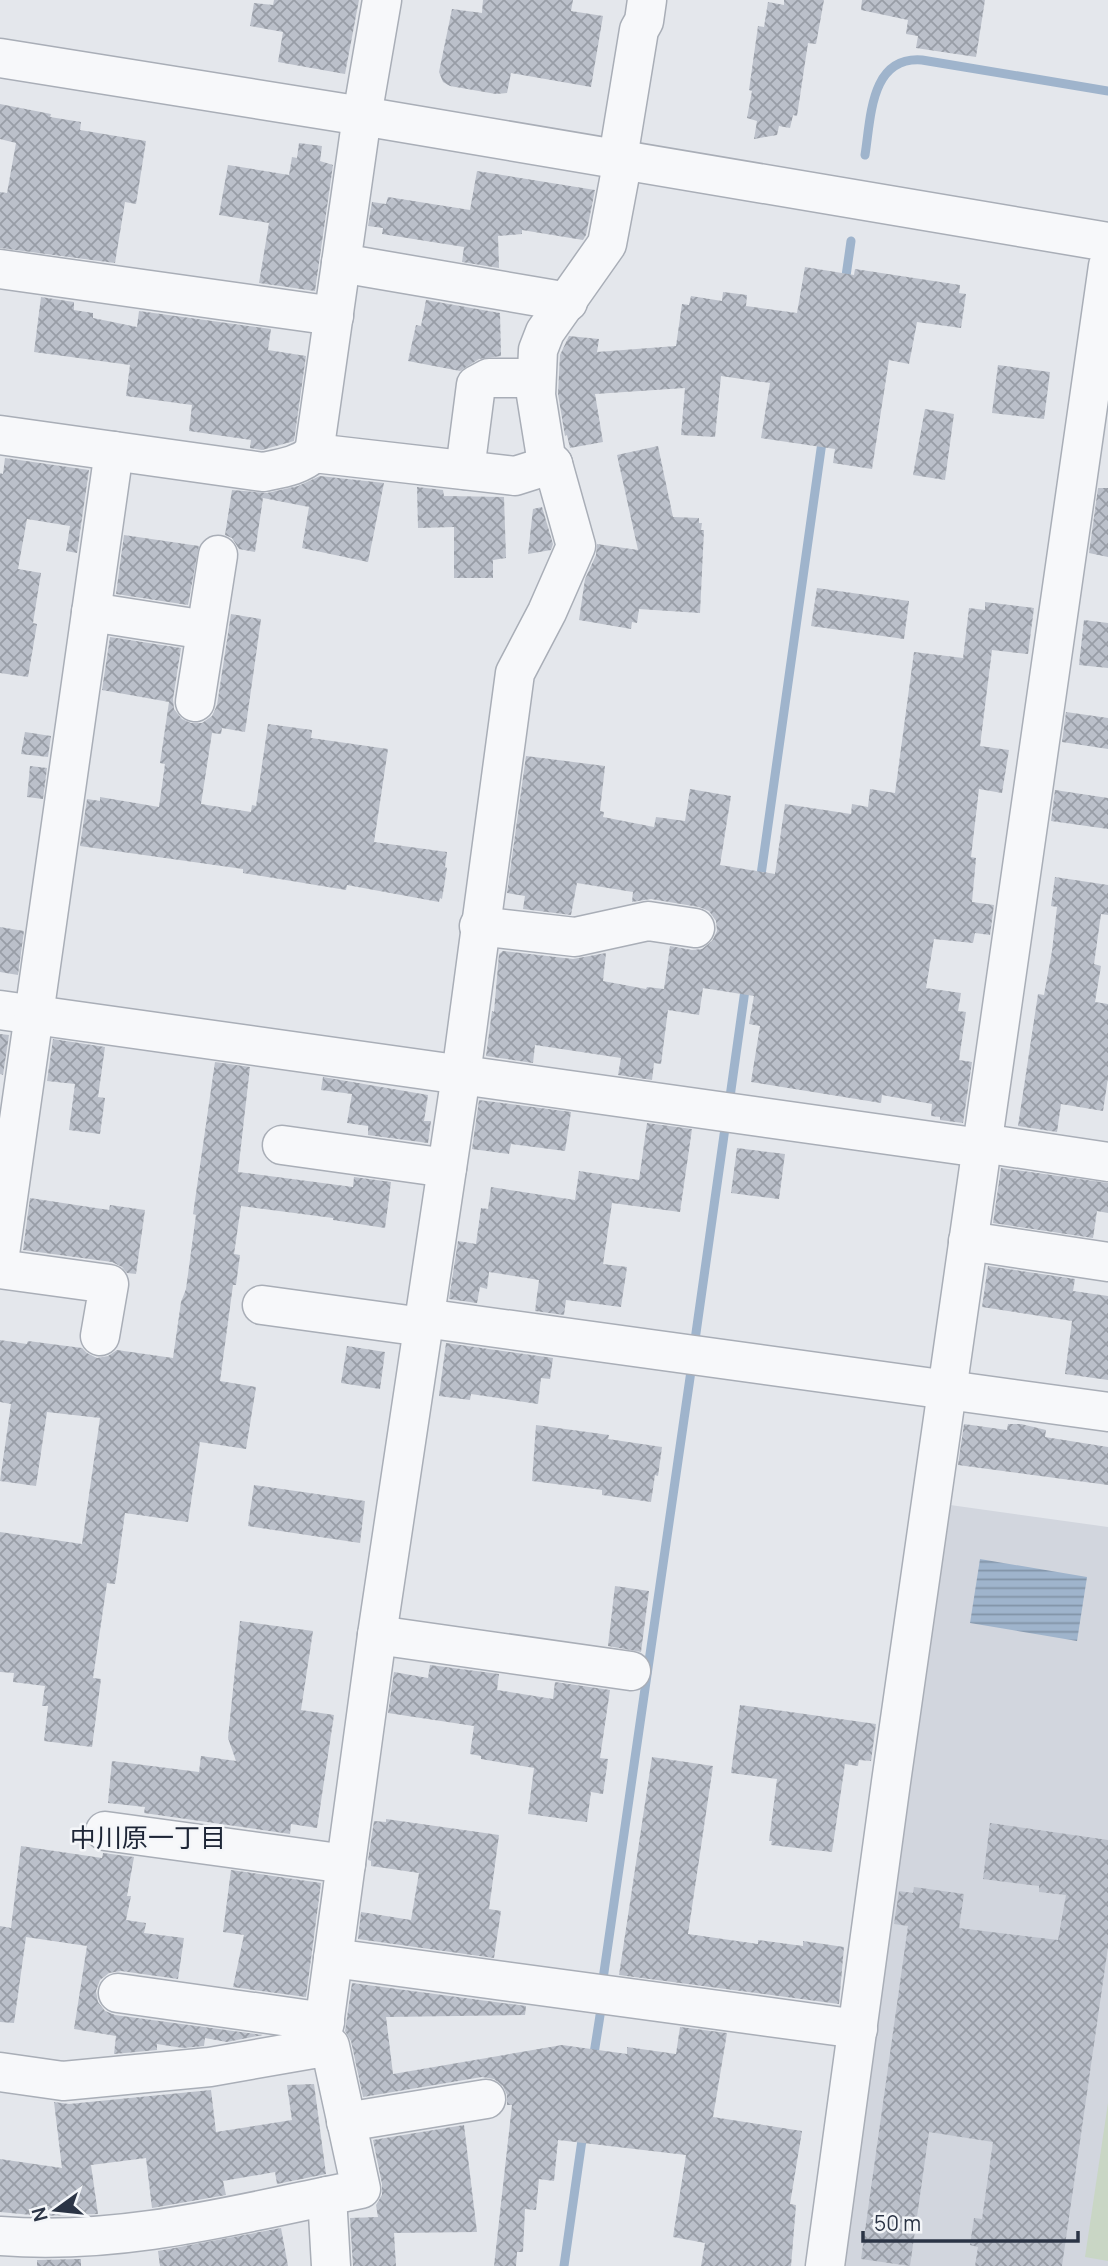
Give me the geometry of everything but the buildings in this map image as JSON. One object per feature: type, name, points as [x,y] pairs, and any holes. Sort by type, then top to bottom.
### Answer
[{"type":"street","points":[[0,435],[263,471],[297,464],[314,453],[362,116],[382,0]]},
{"type":"street","points":[[0,2236],[81,2238],[135,2233],[226,2218],[361,2189],[330,2046],[323,2035],[333,1958],[377,1634],[461,1075],[515,673],[547,612],[576,546],[553,464],[546,457],[535,378],[538,350],[545,331],[607,244],[639,30],[644,21],[647,0]]},
{"type":"street","points":[[0,58],[1108,242]]},
{"type":"street","points":[[341,263],[568,302]]},
{"type":"street","points":[[825,2266],[981,1145],[1096,428],[1108,266]]},
{"type":"street","points":[[0,268],[334,316]]},
{"type":"street","points":[[465,470],[476,385],[489,378],[535,378]]},
{"type":"street","points":[[0,1254],[17,1013],[91,612],[114,452]]},
{"type":"street","points":[[314,453],[515,476],[553,464]]},
{"type":"street","points":[[195,702],[218,555]]},
{"type":"street","points":[[91,612],[206,630]]},
{"type":"street","points":[[479,926],[575,937],[648,921],[695,928]]},
{"type":"street","points":[[17,1013],[727,1113],[1108,1162]]},
{"type":"street","points":[[282,1145],[447,1168]]},
{"type":"street","points":[[968,1241],[1108,1262]]},
{"type":"street","points":[[0,1269],[109,1284],[100,1336]]},
{"type":"street","points":[[262,1305],[693,1354],[1108,1412]]},
{"type":"street","points":[[377,1634],[631,1671]]},
{"type":"street","points":[[105,1831],[346,1864]]},
{"type":"street","points":[[333,1958],[858,2029]]},
{"type":"street","points":[[118,1993],[323,2035]]},
{"type":"street","points":[[0,2072],[63,2081],[209,2067],[323,2035]]},
{"type":"street","points":[[346,2122],[486,2099]]},
{"type":"street","points":[[327,2196],[331,2266]]},
{"type":"shaded area","points":[[943,1504],[1108,1527],[1108,2266],[837,2266]]},
{"type":"green space","points":[[1108,2103],[1108,2261],[1085,2257]]},
{"type":"water","points":[[980,1559],[1087,1577],[1077,1641],[970,1623]]},
{"type":"waterway","points":[[865,155],[876,92],[892,68],[905,61],[922,60],[1108,91]]},
{"type":"waterway","points":[[845,283],[851,241]]},
{"type":"waterway","points":[[760,882],[823,435]]},
{"type":"waterway","points":[[729,1104],[746,983]]},
{"type":"waterway","points":[[694,1347],[726,1121]]},
{"type":"waterway","points":[[603,1979],[692,1364]]},
{"type":"waterway","points":[[593,2060],[601,2009]]},
{"type":"waterway","points":[[564,2266],[583,2133]]},
{"type":"district","name":"中川原一丁目","points":[[148,1837]]}]
